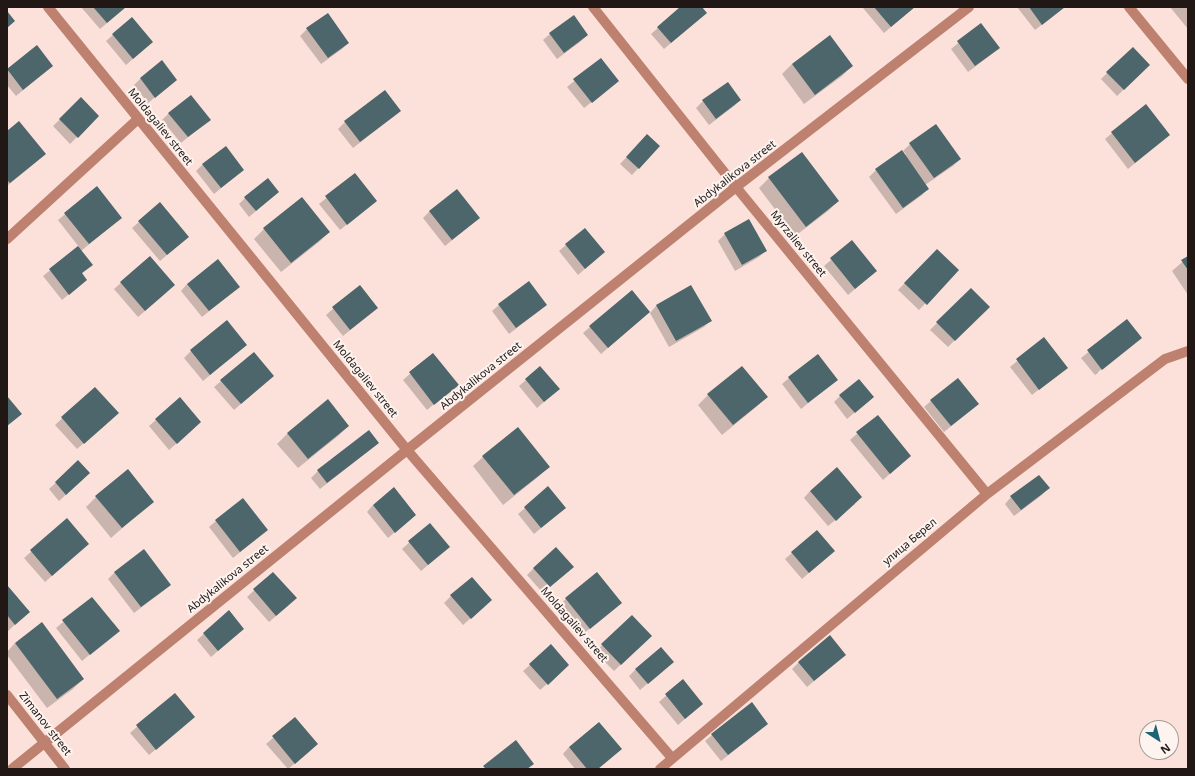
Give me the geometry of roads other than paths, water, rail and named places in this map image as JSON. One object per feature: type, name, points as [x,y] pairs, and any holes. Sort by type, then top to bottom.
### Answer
[{"type":"street","name":"Moldagaliev street","points":[[48,7],[407,450],[672,758]]},
{"type":"street","name":"Myrzaliev street","points":[[593,7],[736,187],[987,494]]},
{"type":"street","name":"Abdykalikova street","points":[[12,769],[736,187],[969,7]]},
{"type":"street","points":[[1129,7],[1188,79]]},
{"type":"street","points":[[7,239],[138,119]]},
{"type":"street","name":"улица Берел","points":[[660,769],[987,494],[1165,359],[1188,351]]},
{"type":"street","name":"Zimanov street","points":[[7,694],[65,769]]}]
